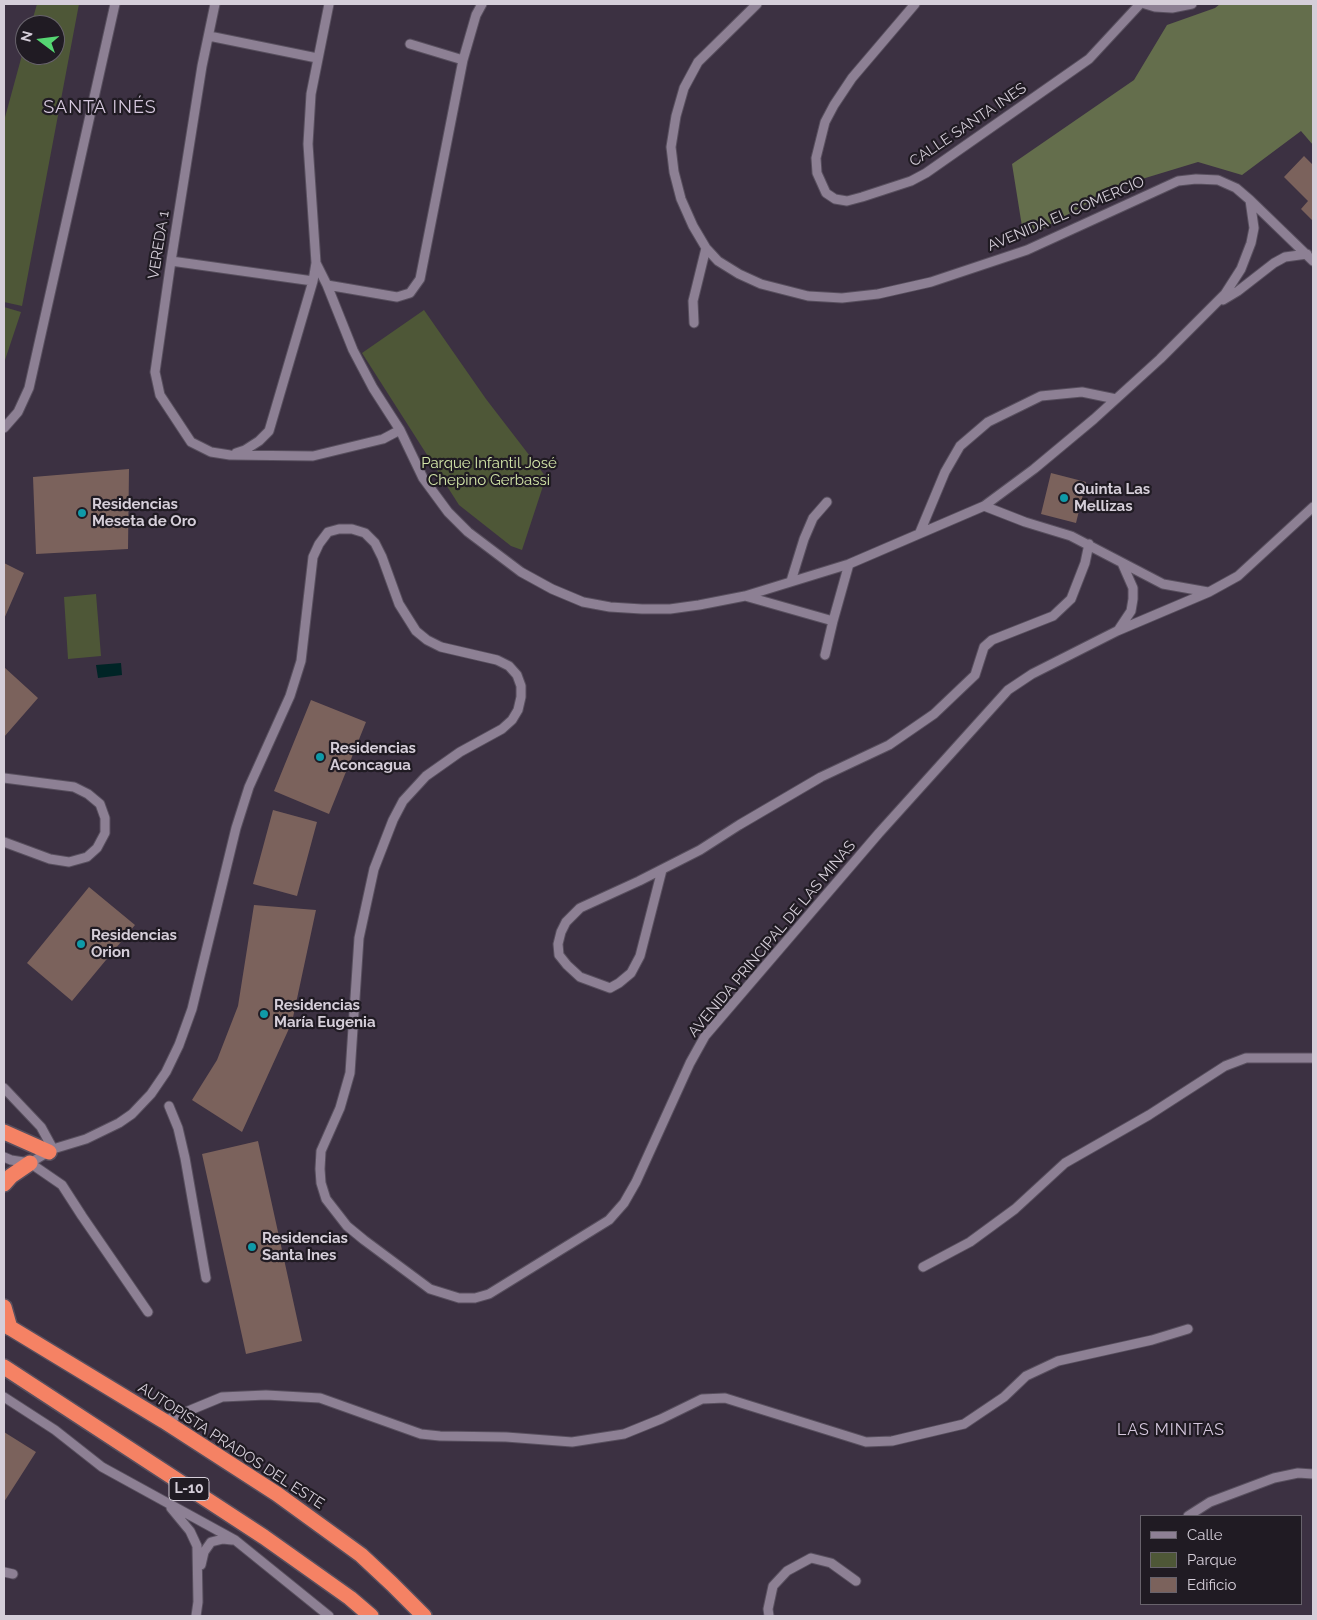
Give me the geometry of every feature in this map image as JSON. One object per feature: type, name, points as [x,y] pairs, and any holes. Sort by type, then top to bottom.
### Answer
[{"type":"highway","points":[[4,1132],[51,1150]]},
{"type":"highway","points":[[4,1184],[11,1176],[30,1163]]},
{"type":"highway","points":[[4,1307],[7,1326]]},
{"type":"highway","name":"AUTOPISTA PRADOS DEL ESTE","points":[[7,1326],[164,1421],[276,1494],[360,1555],[424,1616]]},
{"type":"highway","name":"L-10","points":[[4,1367],[264,1537],[350,1598],[371,1616]]},
{"type":"street","points":[[4,428],[18,412],[29,388],[115,4]]},
{"type":"street","name":"VEREDA 1","points":[[215,4],[170,261],[155,372],[160,395],[191,442],[211,452],[230,455],[312,456],[383,439],[400,430]]},
{"type":"street","points":[[230,455],[245,450],[259,441],[269,430],[313,281],[316,263],[308,144],[311,94],[317,58],[330,4]]},
{"type":"street","points":[[327,17],[337,4]]},
{"type":"street","points":[[327,284],[397,296],[410,293],[420,280],[463,60],[476,15],[482,4]]},
{"type":"street","name":"AVENIDA EL COMERCIO","points":[[757,4],[698,62],[684,88],[676,116],[671,147],[674,172],[681,199],[693,226],[706,248],[718,261],[739,274],[762,284],[808,296],[842,298],[878,294],[914,286],[1027,250],[1178,181],[1196,179],[1218,180],[1236,188],[1310,258]]},
{"type":"street","name":"CALLE SANTA INES","points":[[914,4],[852,78],[825,122],[816,158],[817,172],[826,193],[835,199],[847,201],[862,197],[911,181],[926,173],[1089,59],[1140,4]]},
{"type":"street","points":[[1145,4],[1155,7],[1172,8],[1192,4]]},
{"type":"street","points":[[208,36],[317,58]]},
{"type":"street","points":[[410,44],[463,60]]},
{"type":"street","points":[[316,263],[327,284],[353,350],[373,388],[400,430],[423,478],[448,512],[468,532],[520,572],[552,589],[583,602],[610,607],[670,608],[699,605],[745,596],[849,564],[984,506],[1034,469],[1116,399],[1214,305],[1234,282],[1248,255],[1254,228],[1250,200]]},
{"type":"street","points":[[694,323],[693,301],[706,248]]},
{"type":"street","points":[[1214,305],[1238,291],[1274,263],[1285,257],[1310,258]]},
{"type":"street","points":[[170,261],[313,281]]},
{"type":"street","points":[[920,532],[945,472],[960,446],[988,422],[1041,396],[1082,392],[1116,399]]},
{"type":"street","points":[[791,581],[804,539],[813,518],[827,502]]},
{"type":"street","points":[[984,506],[1090,544],[1105,554],[1163,584],[1200,592],[1209,592]]},
{"type":"street","name":"AVENIDA PRINCIPAL DE LAS MINAS","points":[[30,1163],[51,1150],[86,1139],[119,1123],[132,1114],[151,1094],[166,1072],[179,1045],[192,1009],[236,828],[249,787],[290,696],[301,661],[309,578],[313,557],[319,544],[328,532],[339,529],[352,529],[365,533],[375,544],[382,557],[399,604],[416,631],[427,640],[441,647],[497,660],[509,666],[517,675],[521,686],[518,710],[512,720],[502,729],[460,752],[426,776],[403,800],[393,820],[374,869],[359,938],[350,1073],[340,1108],[321,1151],[321,1184],[326,1199],[347,1226],[430,1289],[444,1295],[459,1298],[475,1298],[489,1294],[609,1220],[624,1203],[636,1182],[690,1064],[706,1036],[879,833],[1008,690],[1032,674],[1117,631],[1209,592],[1238,576],[1313,507]]},
{"type":"street","points":[[662,870],[640,956],[631,972],[610,988],[580,977],[559,955],[558,944],[566,922],[580,908],[700,850],[821,777],[889,745],[934,714],[975,675],[984,647],[992,640],[1053,616],[1071,600],[1090,544]]},
{"type":"street","points":[[1117,631],[1131,611],[1133,599],[1133,588],[1122,562]]},
{"type":"street","points":[[825,655],[849,564]]},
{"type":"street","points":[[745,596],[833,621]]},
{"type":"street","points":[[4,778],[74,787],[88,794],[100,804],[105,818],[105,833],[97,848],[88,856],[69,862],[50,859],[4,842]]},
{"type":"street","points":[[923,1267],[970,1242],[1015,1210],[1065,1163],[1150,1115],[1225,1066],[1246,1058],[1313,1058]]},
{"type":"street","points":[[4,1088],[41,1127],[51,1150]]},
{"type":"street","points":[[169,1106],[178,1128],[185,1158],[206,1278]]},
{"type":"street","points":[[4,1157],[30,1163],[62,1185],[148,1312]]},
{"type":"street","points":[[164,1421],[222,1397],[266,1395],[320,1398],[421,1434],[506,1437],[572,1442],[624,1434],[702,1399],[725,1398],[866,1442],[892,1441],[964,1424],[1004,1397],[1026,1376],[1058,1361],[1152,1340],[1188,1329]]},
{"type":"street","points":[[4,1397],[54,1430],[102,1467],[235,1540],[318,1613],[329,1616]]},
{"type":"street","points":[[1190,1515],[1210,1502],[1274,1478],[1298,1473],[1313,1474]]},
{"type":"street","points":[[167,1504],[193,1537],[197,1546],[198,1602],[196,1616]]},
{"type":"street","points":[[198,1575],[204,1552],[211,1542],[223,1539],[235,1540]]},
{"type":"street","points":[[769,1616],[768,1609],[773,1586],[787,1571],[811,1558],[831,1563],[856,1581]]},
{"type":"green space","points":[[37,4],[79,4],[22,306],[4,302],[4,121],[19,65],[65,65],[65,15],[34,15]]},
{"type":"green space","points":[[4,307],[21,312],[4,363]]},
{"type":"green space","name":"Parque Infantil José Chepino Gerbassi","points":[[424,310],[486,399],[546,477],[522,550],[511,546],[459,505],[362,353]]},
{"type":"green space","points":[[96,594],[101,656],[68,659],[64,597]]},
{"type":"shaded area","points":[[1220,4],[1313,4],[1313,145],[1301,131],[1242,175],[1198,162],[1119,186],[1024,239],[1012,164],[1134,80],[1167,25],[1215,8]]},
{"type":"shaded area","points":[[121,663],[122,675],[98,678],[96,665]]},
{"type":"building","points":[[1304,156],[1313,165],[1313,221],[1301,209],[1308,201],[1284,177]]},
{"type":"building","name":"Residencias Meseta de Oro","points":[[129,469],[128,549],[36,554],[33,477]]},
{"type":"building","name":"Quinta Las Mellizas","points":[[1051,473],[1086,482],[1076,523],[1041,514]]},
{"type":"building","points":[[4,563],[24,573],[4,619]]},
{"type":"building","points":[[4,667],[38,698],[4,737]]},
{"type":"building","name":"Residencias Aconcagua","points":[[311,700],[366,722],[329,814],[274,791]]},
{"type":"building","points":[[273,810],[317,822],[297,896],[253,884]]},
{"type":"building","name":"Residencias Orion","points":[[89,887],[135,925],[72,1001],[27,963]]},
{"type":"building","name":"Residencias María Eugenia","points":[[254,905],[316,910],[292,1022],[242,1132],[192,1100],[217,1060],[238,1006]]},
{"type":"building","name":"Residencias Santa Ines","points":[[258,1141],[302,1341],[246,1354],[202,1154]]},
{"type":"building","points":[[4,1432],[36,1452],[4,1502]]},
{"type":"place","name":"Quinta Las Mellizas","points":[[1064,498]]},
{"type":"place","name":"Residencias Meseta de Oro","points":[[82,513]]},
{"type":"place","name":"Residencias Aconcagua","points":[[320,757]]},
{"type":"place","name":"Residencias Orion","points":[[81,944]]},
{"type":"place","name":"Residencias María Eugenia","points":[[264,1014]]},
{"type":"place","name":"Residencias Santa Ines","points":[[252,1247]]},
{"type":"district","name":"SANTA INÉS","points":[[100,108]]},
{"type":"district","name":"LAS MINITAS","points":[[1171,1430]]}]
